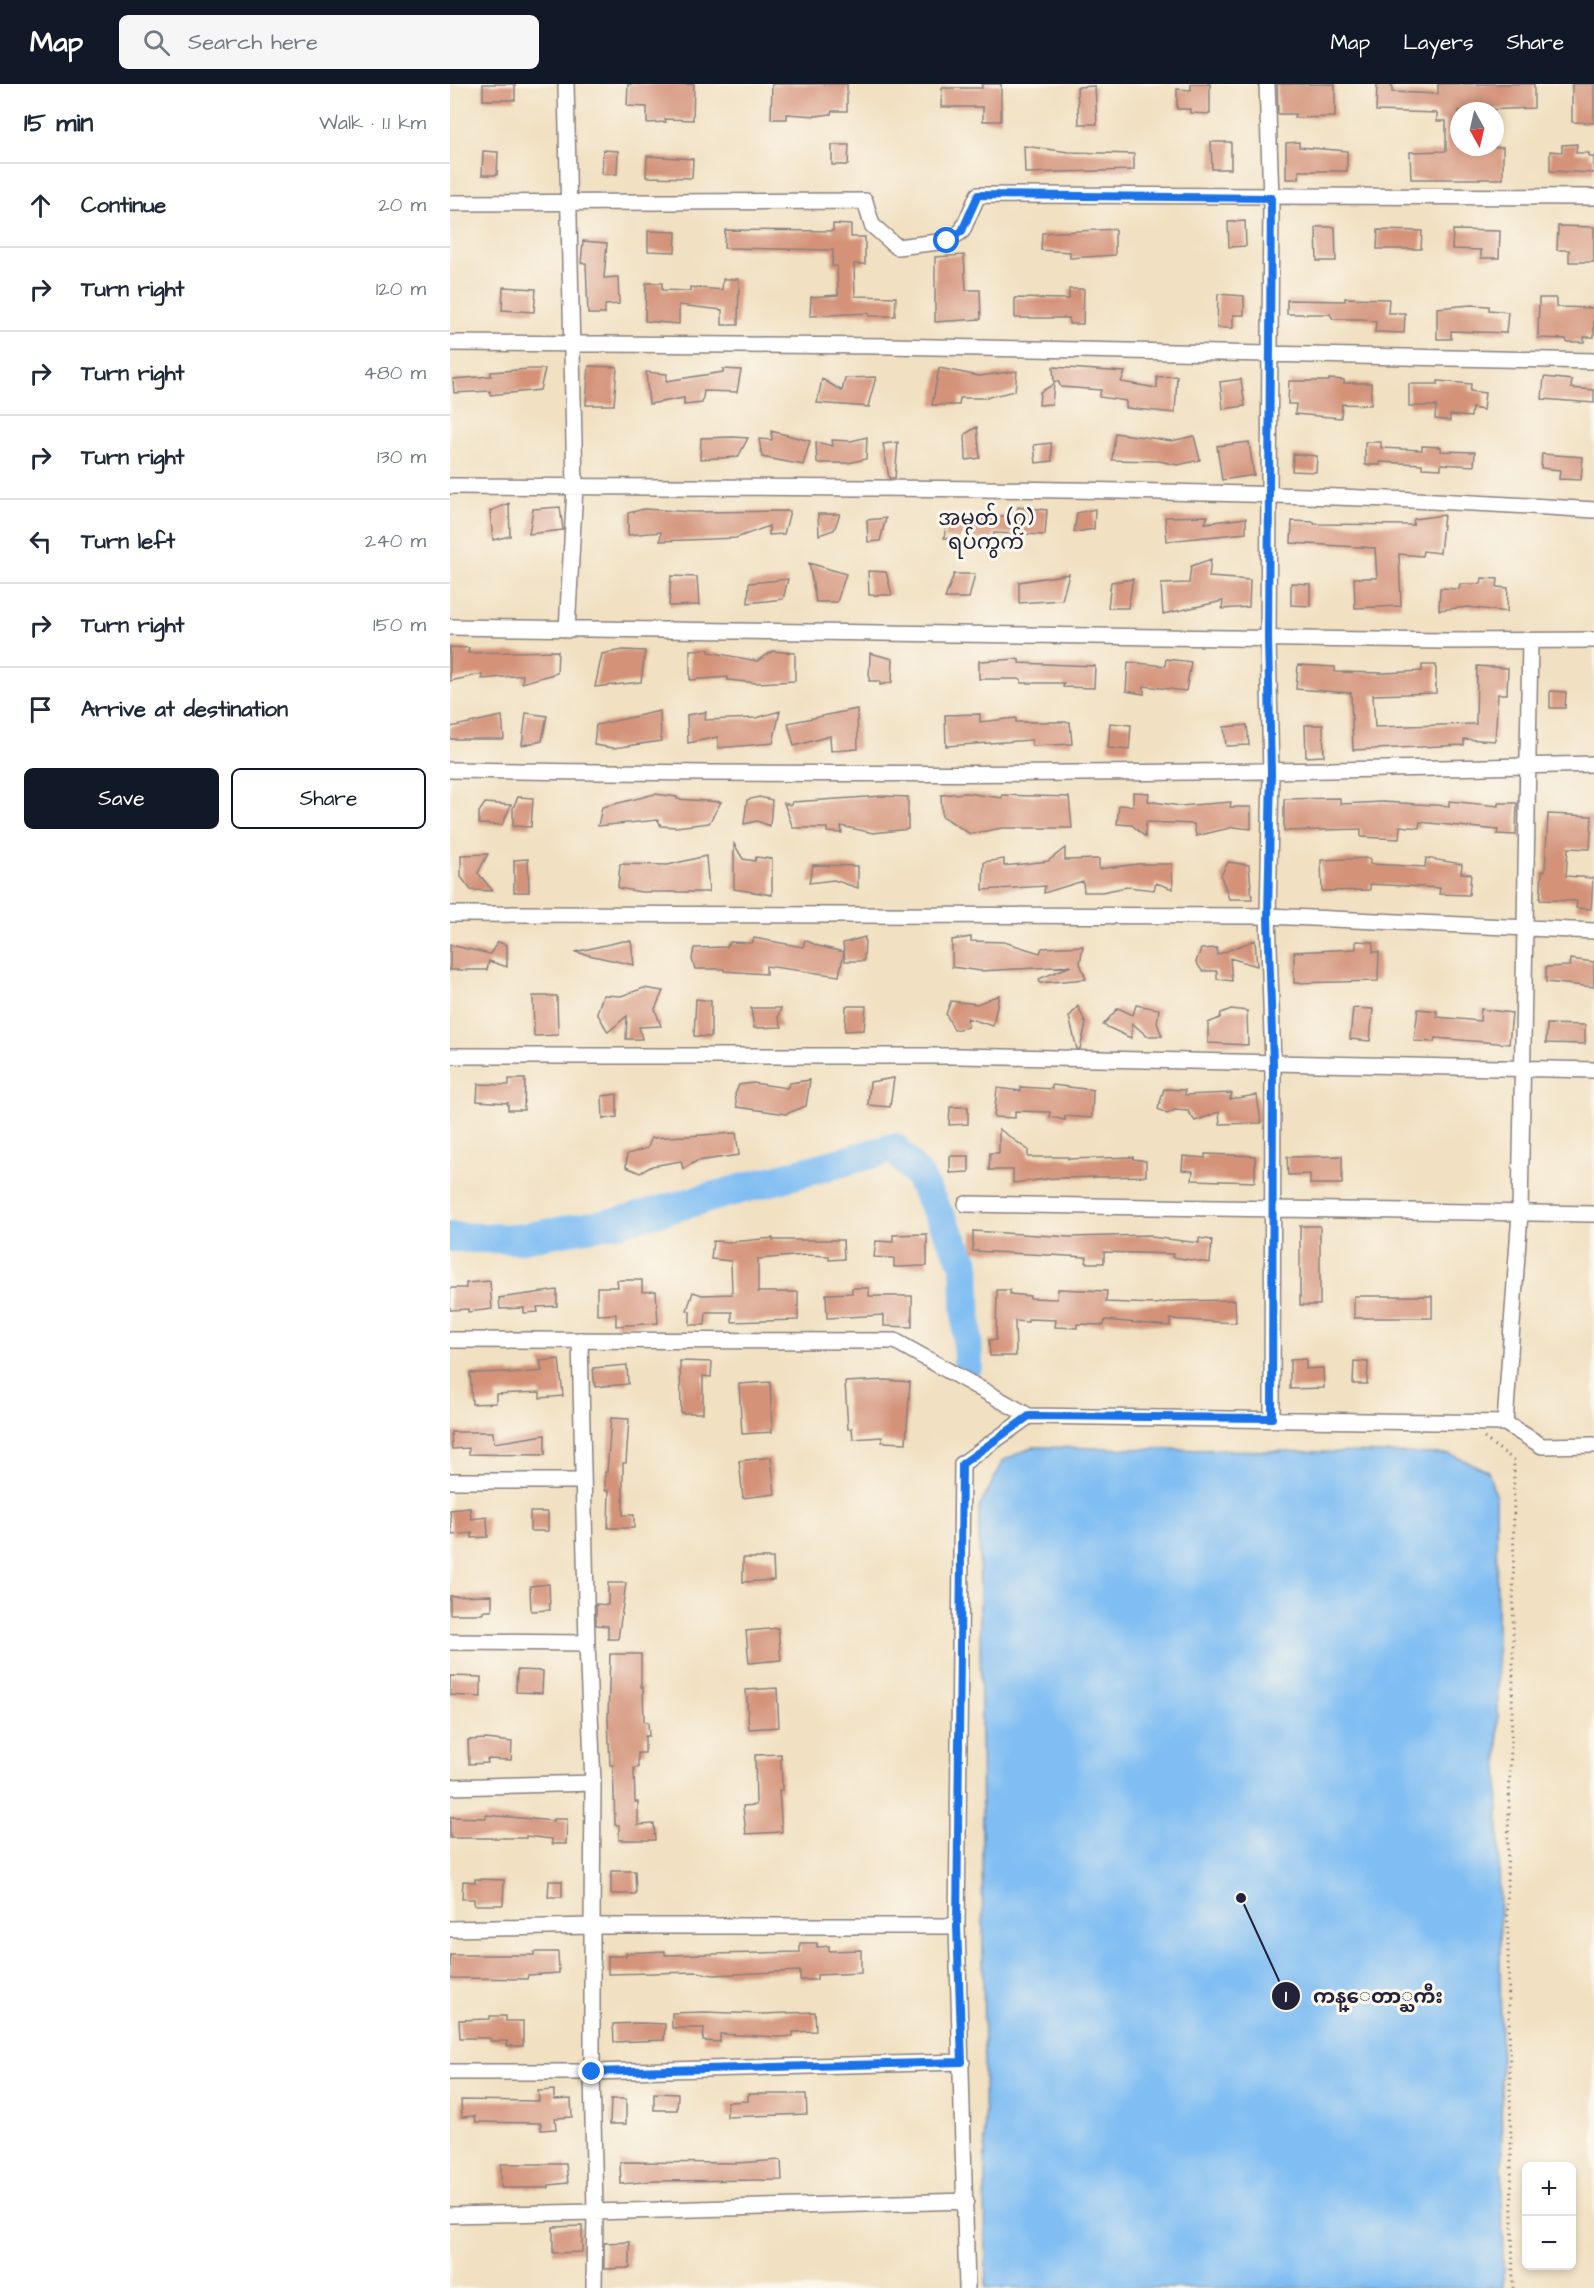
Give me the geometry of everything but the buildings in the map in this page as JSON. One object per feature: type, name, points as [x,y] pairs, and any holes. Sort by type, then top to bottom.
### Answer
[{"type":"street","points":[[566,84],[570,202],[570,344],[575,487],[567,630]]},
{"type":"street","points":[[1267,84],[1271,198],[1268,639],[1271,773],[1268,916],[1273,1063],[1272,1418]]},
{"type":"street","points":[[450,203],[865,201],[872,225],[897,247],[947,241],[962,231],[978,195],[1271,198],[1594,197]]},
{"type":"street","points":[[450,343],[1009,348],[1594,361]]},
{"type":"street","points":[[450,486],[918,486],[1269,494],[1594,510]]},
{"type":"street","points":[[450,627],[1268,639],[1594,640]]},
{"type":"street","points":[[1505,1423],[1520,1213],[1527,928],[1530,641]]},
{"type":"street","points":[[450,770],[790,776],[1271,773],[1594,764]]},
{"type":"street","points":[[450,914],[1268,916],[1594,931]]},
{"type":"street","points":[[450,1056],[961,1056],[1594,1070]]},
{"type":"street","points":[[966,1204],[1594,1214]]},
{"type":"street","points":[[450,1340],[895,1341],[1029,1416],[1505,1423],[1542,1446],[1594,1445]]},
{"type":"street","points":[[580,1340],[587,1643],[593,1783],[594,2288]]},
{"type":"street","points":[[967,2288],[957,1926],[962,1464],[1029,1416]]},
{"type":"street","points":[[450,1481],[583,1481]]},
{"type":"street","points":[[450,1642],[587,1643]]},
{"type":"street","points":[[450,1787],[593,1783]]},
{"type":"street","points":[[450,1929],[592,1926],[957,1926]]},
{"type":"street","points":[[450,2072],[592,2072],[962,2062]]},
{"type":"street","points":[[450,2215],[966,2201]]},
{"type":"path","points":[[1513,2288],[1507,1872],[1513,1679],[1514,1460]]},
{"type":"water","points":[[1033,1447],[1450,1454],[1488,1471],[1496,1497],[1503,2288],[986,2288],[979,1508],[1004,1460]]},
{"type":"waterway","points":[[450,1237],[517,1239],[622,1221],[894,1148],[918,1175],[965,1264],[968,1364]]},
{"type":"place","name":"ကန္ေတာ္ႀကီး","points":[[1241,1898]]},
{"type":"district","name":"အမှတ် (၇) ရပ်ကွက်","points":[[986,530]]},
{"type":"route","points":[[592,2072],[962,2062],[957,1926],[962,1464],[1029,1416],[1272,1418],[1273,1063],[1268,916],[1271,773],[1268,639],[1271,198],[978,195],[962,231],[947,241]]}]
